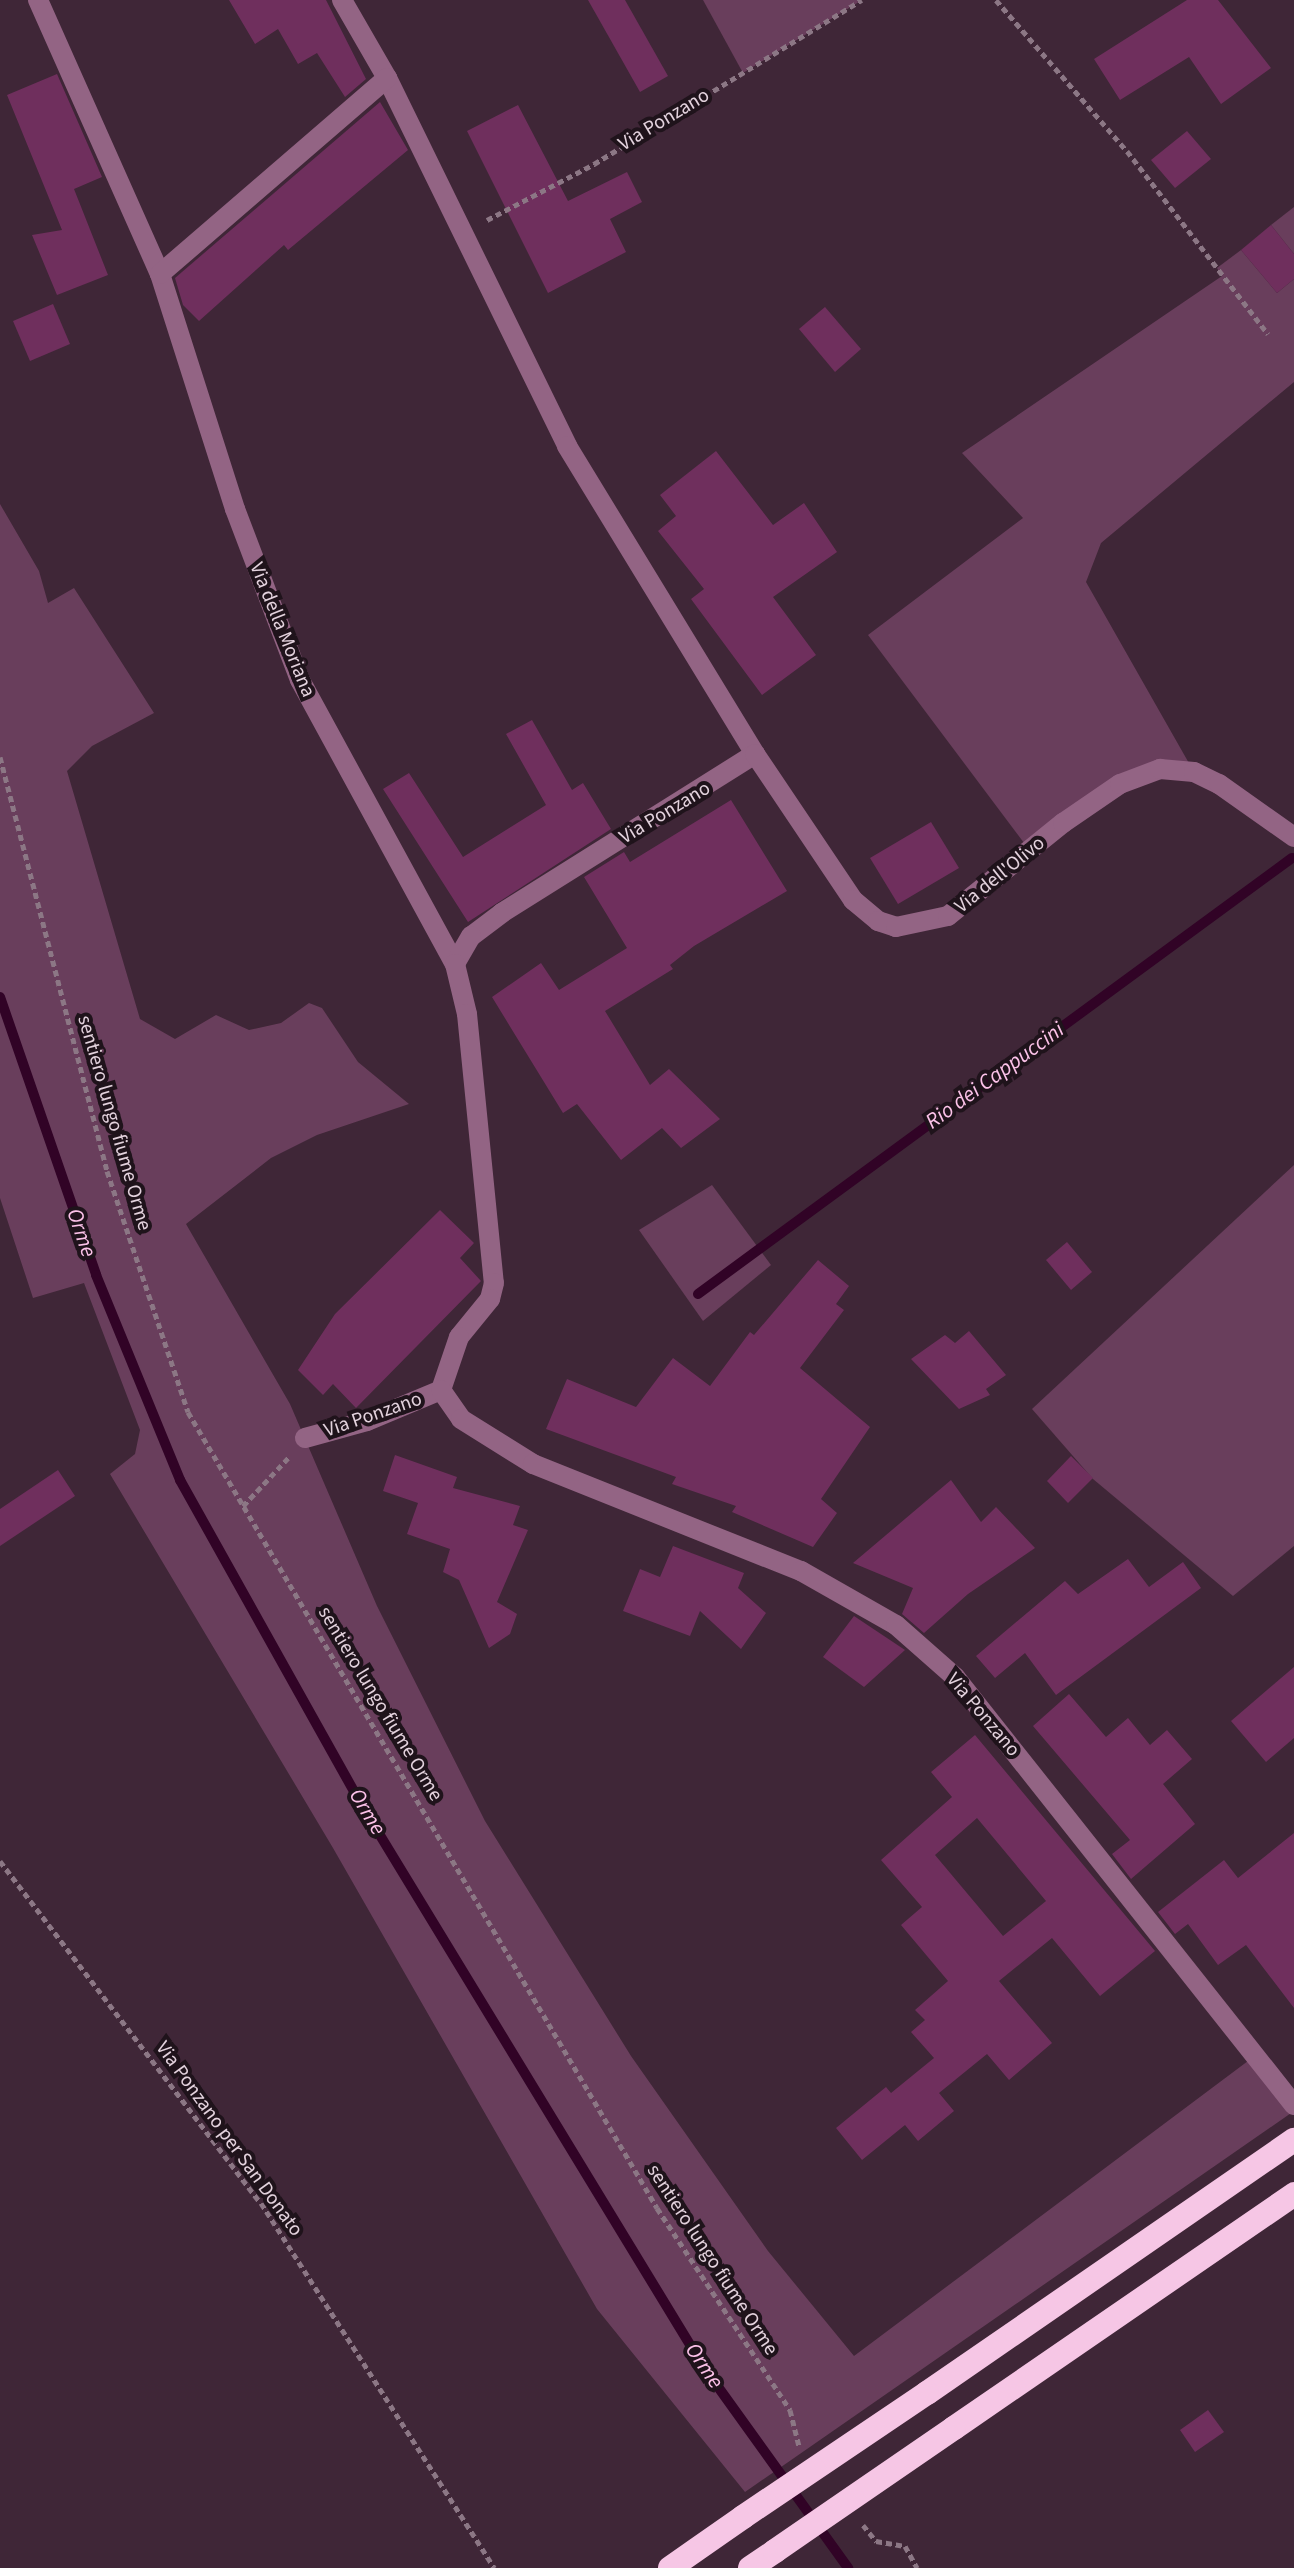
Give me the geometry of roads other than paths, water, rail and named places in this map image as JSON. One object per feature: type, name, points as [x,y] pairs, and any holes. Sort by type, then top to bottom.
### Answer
[{"type":"highway","points":[[670,2568],[1294,2140]]},
{"type":"highway","points":[[750,2568],[1284,2200]]},
{"type":"street","name":"Via della Moriana","points":[[38,0],[160,274],[235,509],[300,680],[455,964]]},
{"type":"street","points":[[342,0],[387,78],[567,446],[755,754]]},
{"type":"street","points":[[160,274],[387,78]]},
{"type":"street","name":"Via dell'Olivo","points":[[755,754],[853,900],[878,921],[896,927],[948,916],[1063,823],[1120,784],[1160,769],[1194,772],[1219,784],[1294,837]]},
{"type":"street","name":"Via Ponzano","points":[[305,1438],[367,1421],[441,1390],[459,1337],[490,1299],[494,1283],[467,1014],[455,964],[471,936],[502,913],[755,754]]},
{"type":"street","name":"Via Ponzano","points":[[441,1390],[461,1419],[533,1464],[801,1571],[896,1625],[955,1677],[1294,2105]]},
{"type":"waterway","name":"Rio dei Cappuccini","points":[[698,1294],[1292,858]]},
{"type":"waterway","name":"Orme","points":[[0,997],[96,1275],[180,1480],[361,1804],[703,2366],[848,2568]]}]
